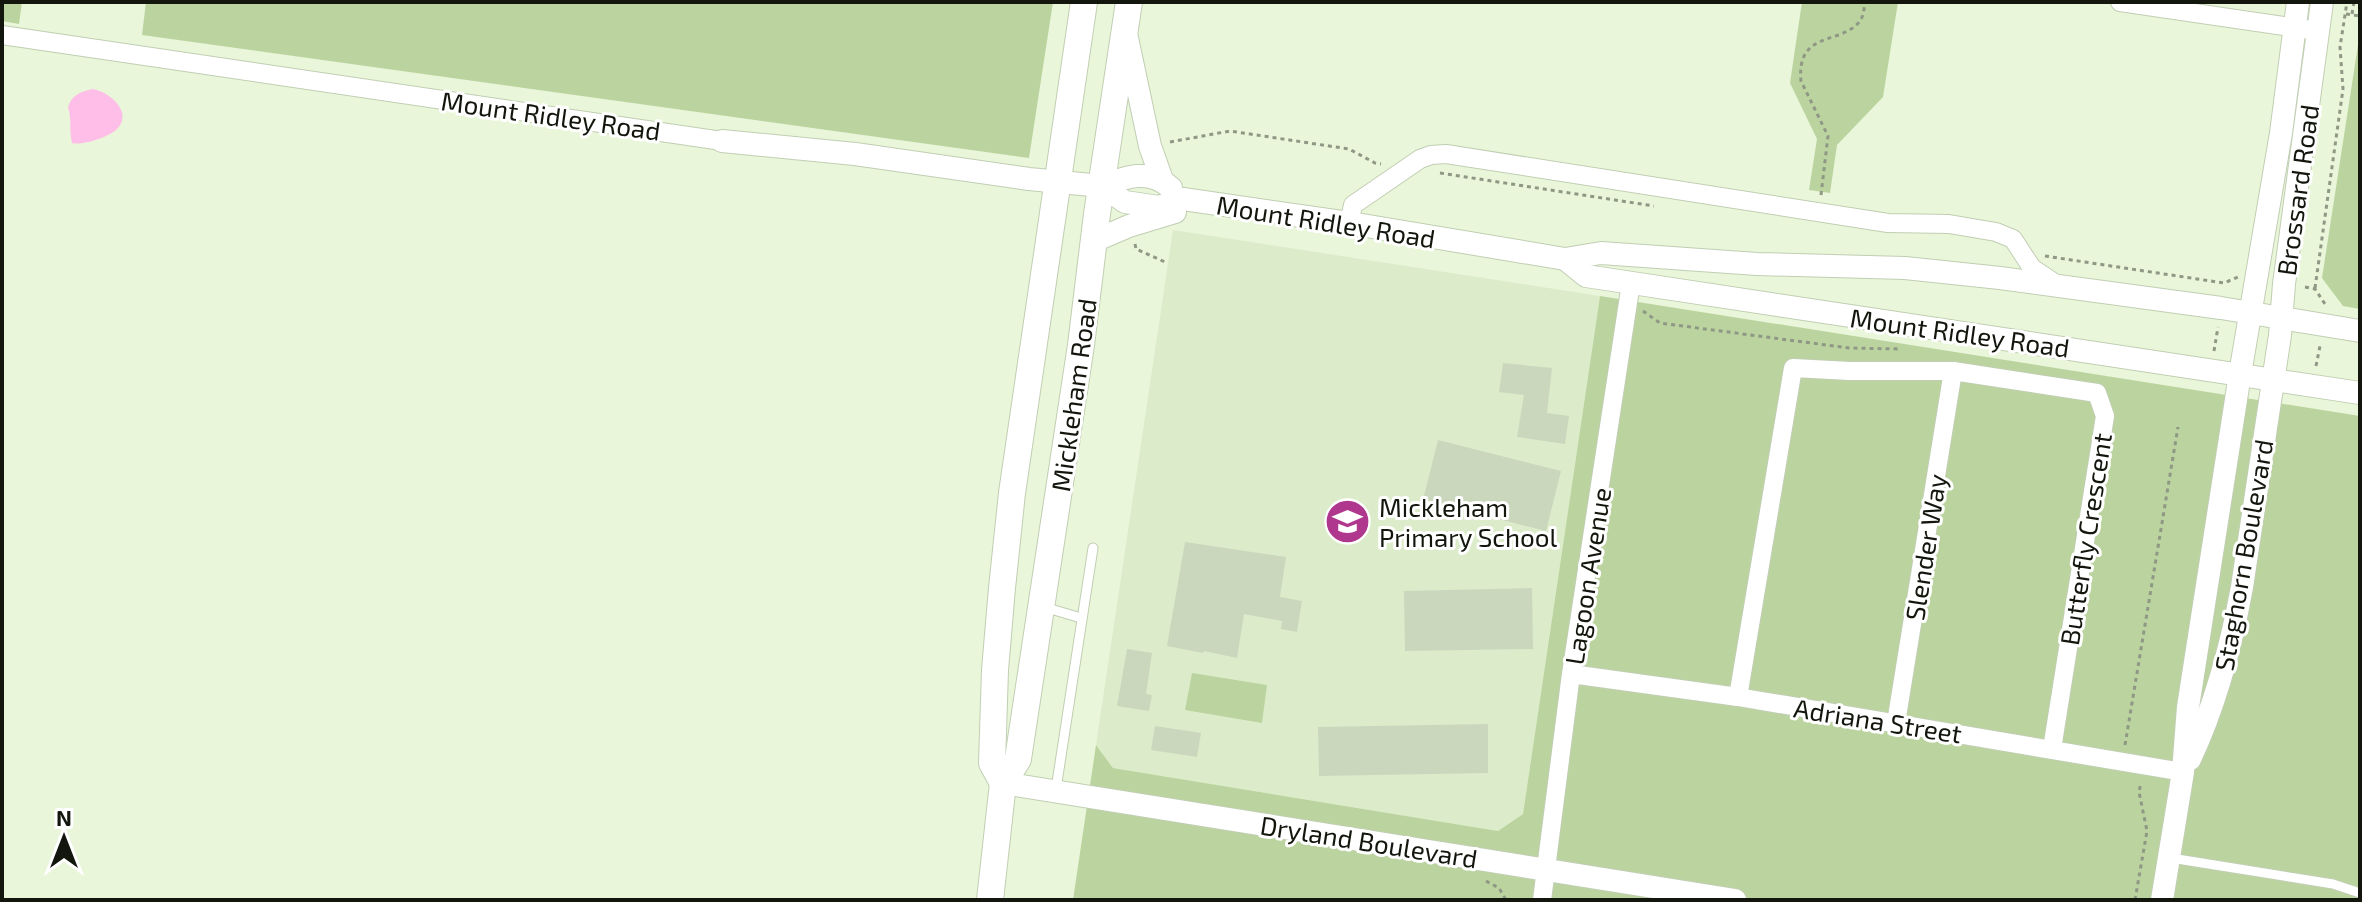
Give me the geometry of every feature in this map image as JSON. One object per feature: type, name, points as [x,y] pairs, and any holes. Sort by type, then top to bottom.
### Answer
[{"type":"main road","name":"Mickleham Road","points":[[1003,783],[992,763],[1002,588],[1012,493],[1084,2]]},
{"type":"main road","name":"Mickleham Road","points":[[990,900],[1003,783],[1018,759],[1079,360],[1129,2]]},
{"type":"main road","points":[[1002,588],[1021,600],[1041,606]]},
{"type":"street","points":[[2120,2],[2318,31]]},
{"type":"street","name":"Brossard Road","points":[[2240,374],[2281,133],[2298,2]]},
{"type":"street","name":"Brossard Road","points":[[2273,379],[2322,2]]},
{"type":"street","points":[[1125,29],[1150,146],[1162,180]]},
{"type":"street","name":"Mount Ridley Road","points":[[2,35],[722,141],[855,154],[1102,186],[1130,175],[1162,180],[1183,199]]},
{"type":"street","points":[[1349,223],[1353,205],[1420,159],[1446,154],[1888,223],[1949,224],[1996,232],[2013,239],[2032,268],[2059,286]]},
{"type":"street","name":"Mount Ridley Road","points":[[1102,186],[1125,202],[1159,207],[1183,199],[1565,259],[1601,253],[1757,264],[1905,268],[2059,286],[2282,318],[2325,316],[2360,331]]},
{"type":"street","points":[[1094,241],[1129,226],[1207,203]]},
{"type":"street","name":"Mount Ridley Road","points":[[1565,259],[1586,276],[1629,291],[2211,369],[2360,393]]},
{"type":"street","name":"Lagoon Avenue","points":[[1542,900],[1571,674],[1629,291]]},
{"type":"street","name":"Butterfly Crescent","points":[[1738,697],[1793,368],[1953,371],[2097,393],[2105,416],[2052,749]]},
{"type":"street","name":"Slender Way","points":[[1896,723],[1953,371]]},
{"type":"street","name":"Staghorn Boulevard","points":[[2162,900],[2171,858],[2188,707],[2240,374]]},
{"type":"street","name":"Staghorn Boulevard","points":[[2183,772],[2206,725],[2235,624],[2273,379]]},
{"type":"street","name":"Adriana Street","points":[[1571,674],[1738,697],[2183,772]]},
{"type":"street","name":"Dryland Boulevard","points":[[1003,783],[1735,900]]},
{"type":"lane","points":[[1056,790],[1093,548]]},
{"type":"lane","points":[[1041,606],[1081,618]]},
{"type":"lane","points":[[2171,858],[2333,884],[2360,893]]},
{"type":"path","points":[[1818,212],[1829,142],[1801,81],[1801,72],[1805,57],[1814,45],[1857,24],[1864,13],[1865,2]]},
{"type":"path","points":[[2315,289],[2343,89],[2340,47],[2347,2]]},
{"type":"path","points":[[2352,15],[2354,2]]},
{"type":"path","points":[[2346,14],[2360,16]]},
{"type":"path","points":[[1629,291],[1660,323],[1849,348],[1901,349]]},
{"type":"path","points":[[2211,369],[2221,308]]},
{"type":"path","points":[[2312,385],[2325,316]]},
{"type":"path","points":[[2123,761],[2178,427]]},
{"type":"path","points":[[2135,900],[2147,831],[2139,792],[2144,765]]},
{"type":"path","points":[[1501,895],[1506,900]]},
{"type":"shaded area","points":[[2,2],[22,2],[19,24],[2,21]]},
{"type":"shaded area","points":[[146,2],[1053,2],[1029,158],[142,35]]},
{"type":"shaded area","points":[[1802,2],[1898,2],[1883,97],[1837,145],[1830,193],[1809,190],[1817,139],[1790,83]]},
{"type":"shaded area","points":[[2360,32],[2360,309],[2343,306],[2322,278]]},
{"type":"shaded area","points":[[92,89],[106,94],[118,104],[123,117],[121,123],[116,130],[101,138],[72,143],[68,107],[77,95]]},
{"type":"shaded area","name":"Mickleham Primary School","points":[[1173,230],[1600,296],[1523,814],[1498,831],[1113,768],[1096,745]]},
{"type":"shaded area","points":[[1600,296],[2360,416],[2360,900],[1073,900],[1096,745],[1113,768],[1498,831],[1523,814]]},
{"type":"shaded area","points":[[1192,673],[1267,685],[1262,723],[1185,710]]},
{"type":"building","points":[[1503,363],[1552,368],[1547,413],[1569,416],[1565,444],[1517,437],[1524,395],[1499,392]]},
{"type":"building","points":[[1438,440],[1561,471],[1546,531],[1423,500]]},
{"type":"building","points":[[1185,542],[1286,557],[1280,597],[1302,601],[1297,632],[1281,629],[1282,621],[1244,614],[1237,658],[1167,646]]},
{"type":"building","points":[[1532,588],[1533,649],[1405,651],[1404,591]]},
{"type":"building","points":[[1127,649],[1152,653],[1146,694],[1152,695],[1149,711],[1117,706]]},
{"type":"building","points":[[1488,724],[1488,773],[1319,776],[1318,727]]},
{"type":"building","points":[[1155,726],[1201,733],[1197,757],[1151,750]]},
{"type":"place","name":"Mickleham Primary School","points":[[1348,521]]}]
